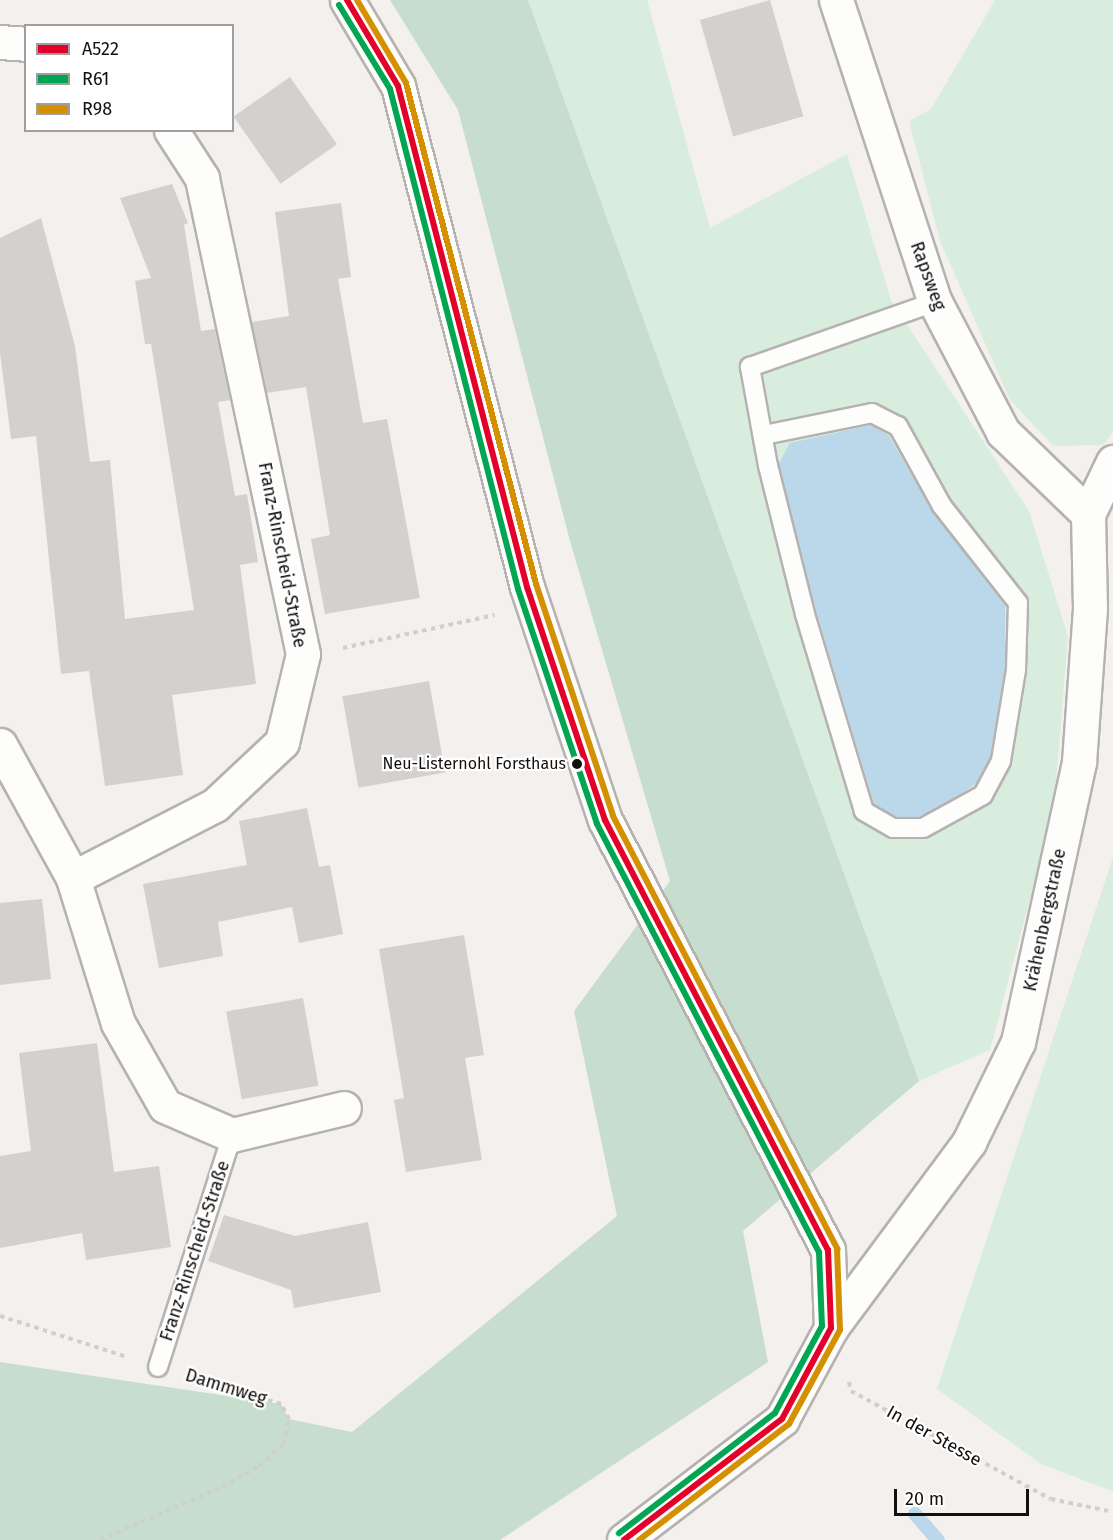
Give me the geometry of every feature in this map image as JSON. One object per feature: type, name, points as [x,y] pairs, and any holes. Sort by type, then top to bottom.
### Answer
[{"type":"street","points":[[346,0],[398,86],[526,587],[605,820],[828,1250],[831,1328]]},
{"type":"street","name":"Rapsweg","points":[[836,0],[935,303],[1003,432],[1089,514]]},
{"type":"street","points":[[0,42],[24,44]]},
{"type":"street","name":"Franz-Rinscheid-Straße","points":[[73,878],[214,805],[282,742],[303,654],[202,178],[172,132]]},
{"type":"street","name":"Krähenbergstraße","points":[[624,1540],[782,1419],[831,1328],[969,1142],[1018,1042],[1079,762],[1090,609],[1089,514],[1113,462]]},
{"type":"street","points":[[0,745],[73,878],[118,1023],[165,1106],[232,1135],[344,1108]]},
{"type":"lane","points":[[764,435],[872,413],[898,426],[942,506],[1018,603],[1017,670],[1001,761],[983,795],[923,828],[893,828],[864,811],[805,614],[768,466],[750,367],[935,303]]},
{"type":"lane","name":"Franz-Rinscheid-Straße","points":[[158,1367],[232,1135]]},
{"type":"path","points":[[303,654],[457,623]]},
{"type":"path","name":"Dammweg","points":[[0,1316],[281,1404],[289,1419],[284,1444],[259,1466],[222,1487],[100,1540]]},
{"type":"path","name":"In der Stesse","points":[[831,1328],[851,1391],[1051,1499],[1113,1512]]},
{"type":"green space","points":[[390,0],[528,0],[919,1081],[743,1231],[768,1362],[500,1540],[0,1540],[0,1362],[281,1404],[289,1419],[352,1432],[617,1216],[574,1011],[670,881],[570,541],[458,110]]},
{"type":"green space","points":[[528,0],[647,0],[710,228],[847,154],[891,300],[1029,511],[1068,636],[1054,808],[990,1050],[919,1081]]},
{"type":"green space","points":[[995,0],[1113,0],[1113,431],[1104,445],[1053,446],[1010,400],[940,241],[909,121],[931,109]]},
{"type":"green space","points":[[1113,857],[1112,1491],[1041,1464],[937,1389]]},
{"type":"water","points":[[871,425],[889,436],[930,507],[1005,606],[1006,671],[994,754],[978,782],[945,805],[916,818],[888,817],[875,807],[805,574],[778,465],[790,443]]},
{"type":"building","points":[[770,0],[803,116],[733,136],[700,20]]},
{"type":"building","points":[[290,77],[337,144],[281,184],[234,116]]},
{"type":"building","points":[[172,184],[188,223],[184,225],[201,331],[215,329],[230,400],[218,402],[235,496],[247,494],[258,562],[240,565],[256,684],[172,695],[183,775],[105,786],[89,671],[61,674],[36,436],[11,439],[0,353],[0,238],[41,218],[75,346],[90,462],[110,460],[125,619],[194,610],[151,344],[145,344],[135,281],[151,278],[120,198]]},
{"type":"building","points":[[341,203],[351,277],[338,279],[363,423],[387,419],[420,598],[325,614],[311,539],[330,535],[306,387],[267,393],[252,322],[289,316],[275,212]]},
{"type":"building","points":[[429,681],[445,773],[358,788],[342,696]]},
{"type":"building","points":[[307,808],[319,867],[330,865],[343,934],[299,943],[292,907],[218,922],[223,956],[159,968],[143,884],[247,865],[239,821]]},
{"type":"building","points":[[42,899],[51,979],[0,985],[0,903]]},
{"type":"building","points":[[464,935],[484,1055],[465,1058],[482,1160],[406,1172],[394,1100],[404,1098],[379,949]]},
{"type":"building","points":[[303,998],[318,1086],[242,1099],[226,1012]]},
{"type":"building","points":[[97,1043],[114,1172],[159,1166],[171,1247],[86,1260],[82,1233],[0,1248],[0,1156],[31,1151],[19,1053]]},
{"type":"building","points":[[224,1215],[295,1236],[368,1222],[381,1292],[294,1308],[291,1290],[208,1261]]},
{"type":"waterway","points":[[915,1514],[938,1540]]},
{"type":"transit line","name":"A522","points":[[347,0],[398,86],[527,587],[605,820],[828,1250],[831,1328],[782,1419],[624,1540]]},
{"type":"transit line","name":"R98","points":[[357,0],[406,83],[536,584],[613,816],[837,1249],[840,1330],[789,1424],[639,1540]]},
{"type":"transit line","name":"R61","points":[[339,5],[390,89],[518,589],[597,824],[819,1252],[822,1326],[775,1413],[619,1533]]},
{"type":"place","name":"Neu-Listernohl Forsthaus","points":[[577,764]]}]
